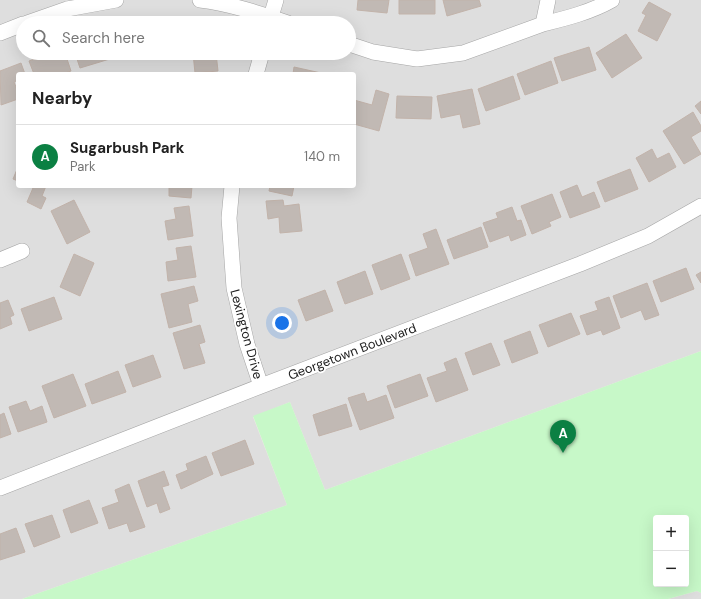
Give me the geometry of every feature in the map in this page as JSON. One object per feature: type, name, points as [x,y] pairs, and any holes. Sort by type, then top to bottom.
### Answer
[{"type":"street","points":[[46,16],[66,9],[116,0]]},
{"type":"street","points":[[200,0],[211,1],[258,16]]},
{"type":"street","points":[[271,16],[276,0]]},
{"type":"street","points":[[544,24],[548,0]]},
{"type":"street","points":[[356,46],[372,52],[417,59],[463,53],[544,24],[571,17],[612,0]]},
{"type":"street","points":[[0,33],[16,27]]},
{"type":"street","points":[[257,72],[260,60]]},
{"type":"street","name":"Lexington Drive","points":[[232,188],[229,218],[234,288],[247,344],[261,386]]},
{"type":"street","name":"Georgetown Boulevard","points":[[0,488],[580,264],[648,236],[701,206]]},
{"type":"street","points":[[0,260],[22,251]]},
{"type":"shaded area","points":[[0,0],[701,0],[701,351],[325,490],[290,402],[253,417],[287,505],[22,599],[0,599]]},
{"type":"shaded area","points":[[697,591],[701,593],[701,599],[668,599]]},
{"type":"green space","points":[[701,351],[701,593],[697,591],[668,599],[22,599],[287,505],[253,416],[290,402],[325,490]]},
{"type":"building","points":[[358,0],[389,0],[387,13],[357,10]]},
{"type":"building","points":[[399,0],[435,0],[435,14],[399,14]]},
{"type":"building","points":[[443,0],[479,0],[481,6],[447,16]]},
{"type":"building","points":[[649,2],[671,14],[657,41],[638,31],[646,15],[642,13]]},
{"type":"building","points":[[626,34],[642,58],[612,78],[596,53]]},
{"type":"building","points":[[589,47],[596,70],[562,81],[554,58]]},
{"type":"building","points":[[67,60],[71,71],[33,72],[29,61]]},
{"type":"building","points":[[77,60],[106,60],[80,68]]},
{"type":"building","points":[[194,60],[217,60],[218,71],[195,72]]},
{"type":"building","points":[[551,61],[558,83],[525,95],[517,74]]},
{"type":"building","points":[[21,63],[24,72],[16,72],[16,81],[14,82],[16,87],[16,100],[1,105],[0,71]]},
{"type":"building","points":[[294,67],[316,72],[293,72]]},
{"type":"building","points":[[513,76],[520,99],[486,111],[478,89]]},
{"type":"building","points":[[472,89],[480,124],[463,128],[460,114],[441,118],[437,96]]},
{"type":"building","points":[[376,90],[389,94],[379,131],[356,125],[356,101],[372,105]]},
{"type":"building","points":[[397,96],[432,97],[431,119],[396,118]]},
{"type":"building","points":[[701,101],[701,114],[695,106]]},
{"type":"building","points":[[693,112],[701,126],[701,131],[691,137],[701,154],[684,164],[663,131]]},
{"type":"building","points":[[652,149],[657,159],[669,153],[676,167],[649,182],[636,158]]},
{"type":"building","points":[[630,169],[638,189],[605,202],[597,182]]},
{"type":"building","points":[[16,172],[16,180],[13,179]]},
{"type":"building","points":[[577,185],[582,197],[594,192],[600,207],[570,218],[560,192]]},
{"type":"building","points":[[33,188],[45,188],[42,196],[46,198],[41,209],[27,202]]},
{"type":"building","points":[[169,188],[192,188],[191,198],[169,196]]},
{"type":"building","points":[[270,188],[294,188],[292,196],[269,191]]},
{"type":"building","points":[[552,194],[561,217],[549,222],[551,226],[532,234],[521,206]]},
{"type":"building","points":[[74,200],[90,232],[67,244],[51,211]]},
{"type":"building","points":[[283,200],[284,206],[299,204],[302,231],[280,233],[279,217],[268,219],[266,201]]},
{"type":"building","points":[[189,206],[193,236],[168,240],[165,221],[176,219],[174,208]]},
{"type":"building","points":[[512,207],[517,221],[521,220],[526,235],[511,241],[509,235],[490,242],[483,223],[498,218],[496,213]]},
{"type":"building","points":[[481,227],[488,247],[454,259],[447,240]]},
{"type":"building","points":[[436,229],[449,264],[416,276],[409,255],[428,248],[423,234]]},
{"type":"building","points":[[191,246],[196,277],[168,281],[166,262],[178,260],[176,248]]},
{"type":"building","points":[[74,254],[94,263],[80,296],[60,287]]},
{"type":"building","points":[[401,254],[410,279],[381,290],[372,265]]},
{"type":"building","points":[[686,268],[694,289],[661,302],[653,281]]},
{"type":"building","points":[[365,271],[373,294],[345,304],[337,282]]},
{"type":"building","points":[[701,272],[701,283],[696,275]]},
{"type":"building","points":[[647,283],[659,315],[645,320],[641,310],[621,318],[613,296]]},
{"type":"building","points":[[194,286],[198,301],[188,304],[192,322],[169,328],[161,294]]},
{"type":"building","points":[[325,290],[333,311],[306,321],[298,300]]},
{"type":"building","points":[[54,297],[62,319],[29,331],[21,309]]},
{"type":"building","points":[[609,297],[620,328],[603,335],[601,330],[587,335],[580,316],[598,310],[595,302]]},
{"type":"building","points":[[8,300],[14,315],[10,317],[12,324],[0,329],[0,303]]},
{"type":"building","points":[[571,313],[580,334],[548,347],[539,325]]},
{"type":"building","points":[[200,325],[205,342],[199,344],[205,363],[184,369],[173,333]]},
{"type":"building","points":[[530,331],[538,353],[512,363],[504,341]]},
{"type":"building","points":[[491,343],[500,365],[473,375],[465,353]]},
{"type":"building","points":[[153,355],[161,377],[133,387],[125,365]]},
{"type":"building","points":[[456,358],[468,390],[436,402],[427,378],[447,371],[444,363]]},
{"type":"building","points":[[118,371],[126,392],[92,404],[85,384]]},
{"type":"building","points":[[73,374],[86,406],[54,418],[42,386]]},
{"type":"building","points":[[420,374],[428,396],[395,408],[387,386]]},
{"type":"building","points":[[364,393],[367,402],[386,395],[394,418],[360,430],[348,398]]},
{"type":"building","points":[[26,401],[30,411],[42,406],[47,422],[18,432],[9,407]]},
{"type":"building","points":[[346,404],[352,426],[319,436],[313,415]]},
{"type":"building","points":[[4,413],[11,434],[0,438],[0,415]]},
{"type":"building","points":[[245,440],[254,464],[221,476],[212,453]]},
{"type":"building","points":[[206,456],[213,474],[181,489],[176,475],[188,470],[186,464]]},
{"type":"building","points":[[164,471],[169,485],[162,487],[170,509],[160,513],[157,503],[147,507],[138,481]]},
{"type":"building","points":[[129,484],[145,527],[130,532],[127,523],[109,529],[102,508],[119,502],[115,490]]},
{"type":"building","points":[[89,500],[98,523],[71,533],[63,510]]},
{"type":"building","points":[[52,515],[60,537],[34,547],[25,524]]},
{"type":"building","points":[[16,528],[25,552],[0,560],[0,534]]},
{"type":"place","name":"Sugarbush Park","points":[[563,453]]}]
